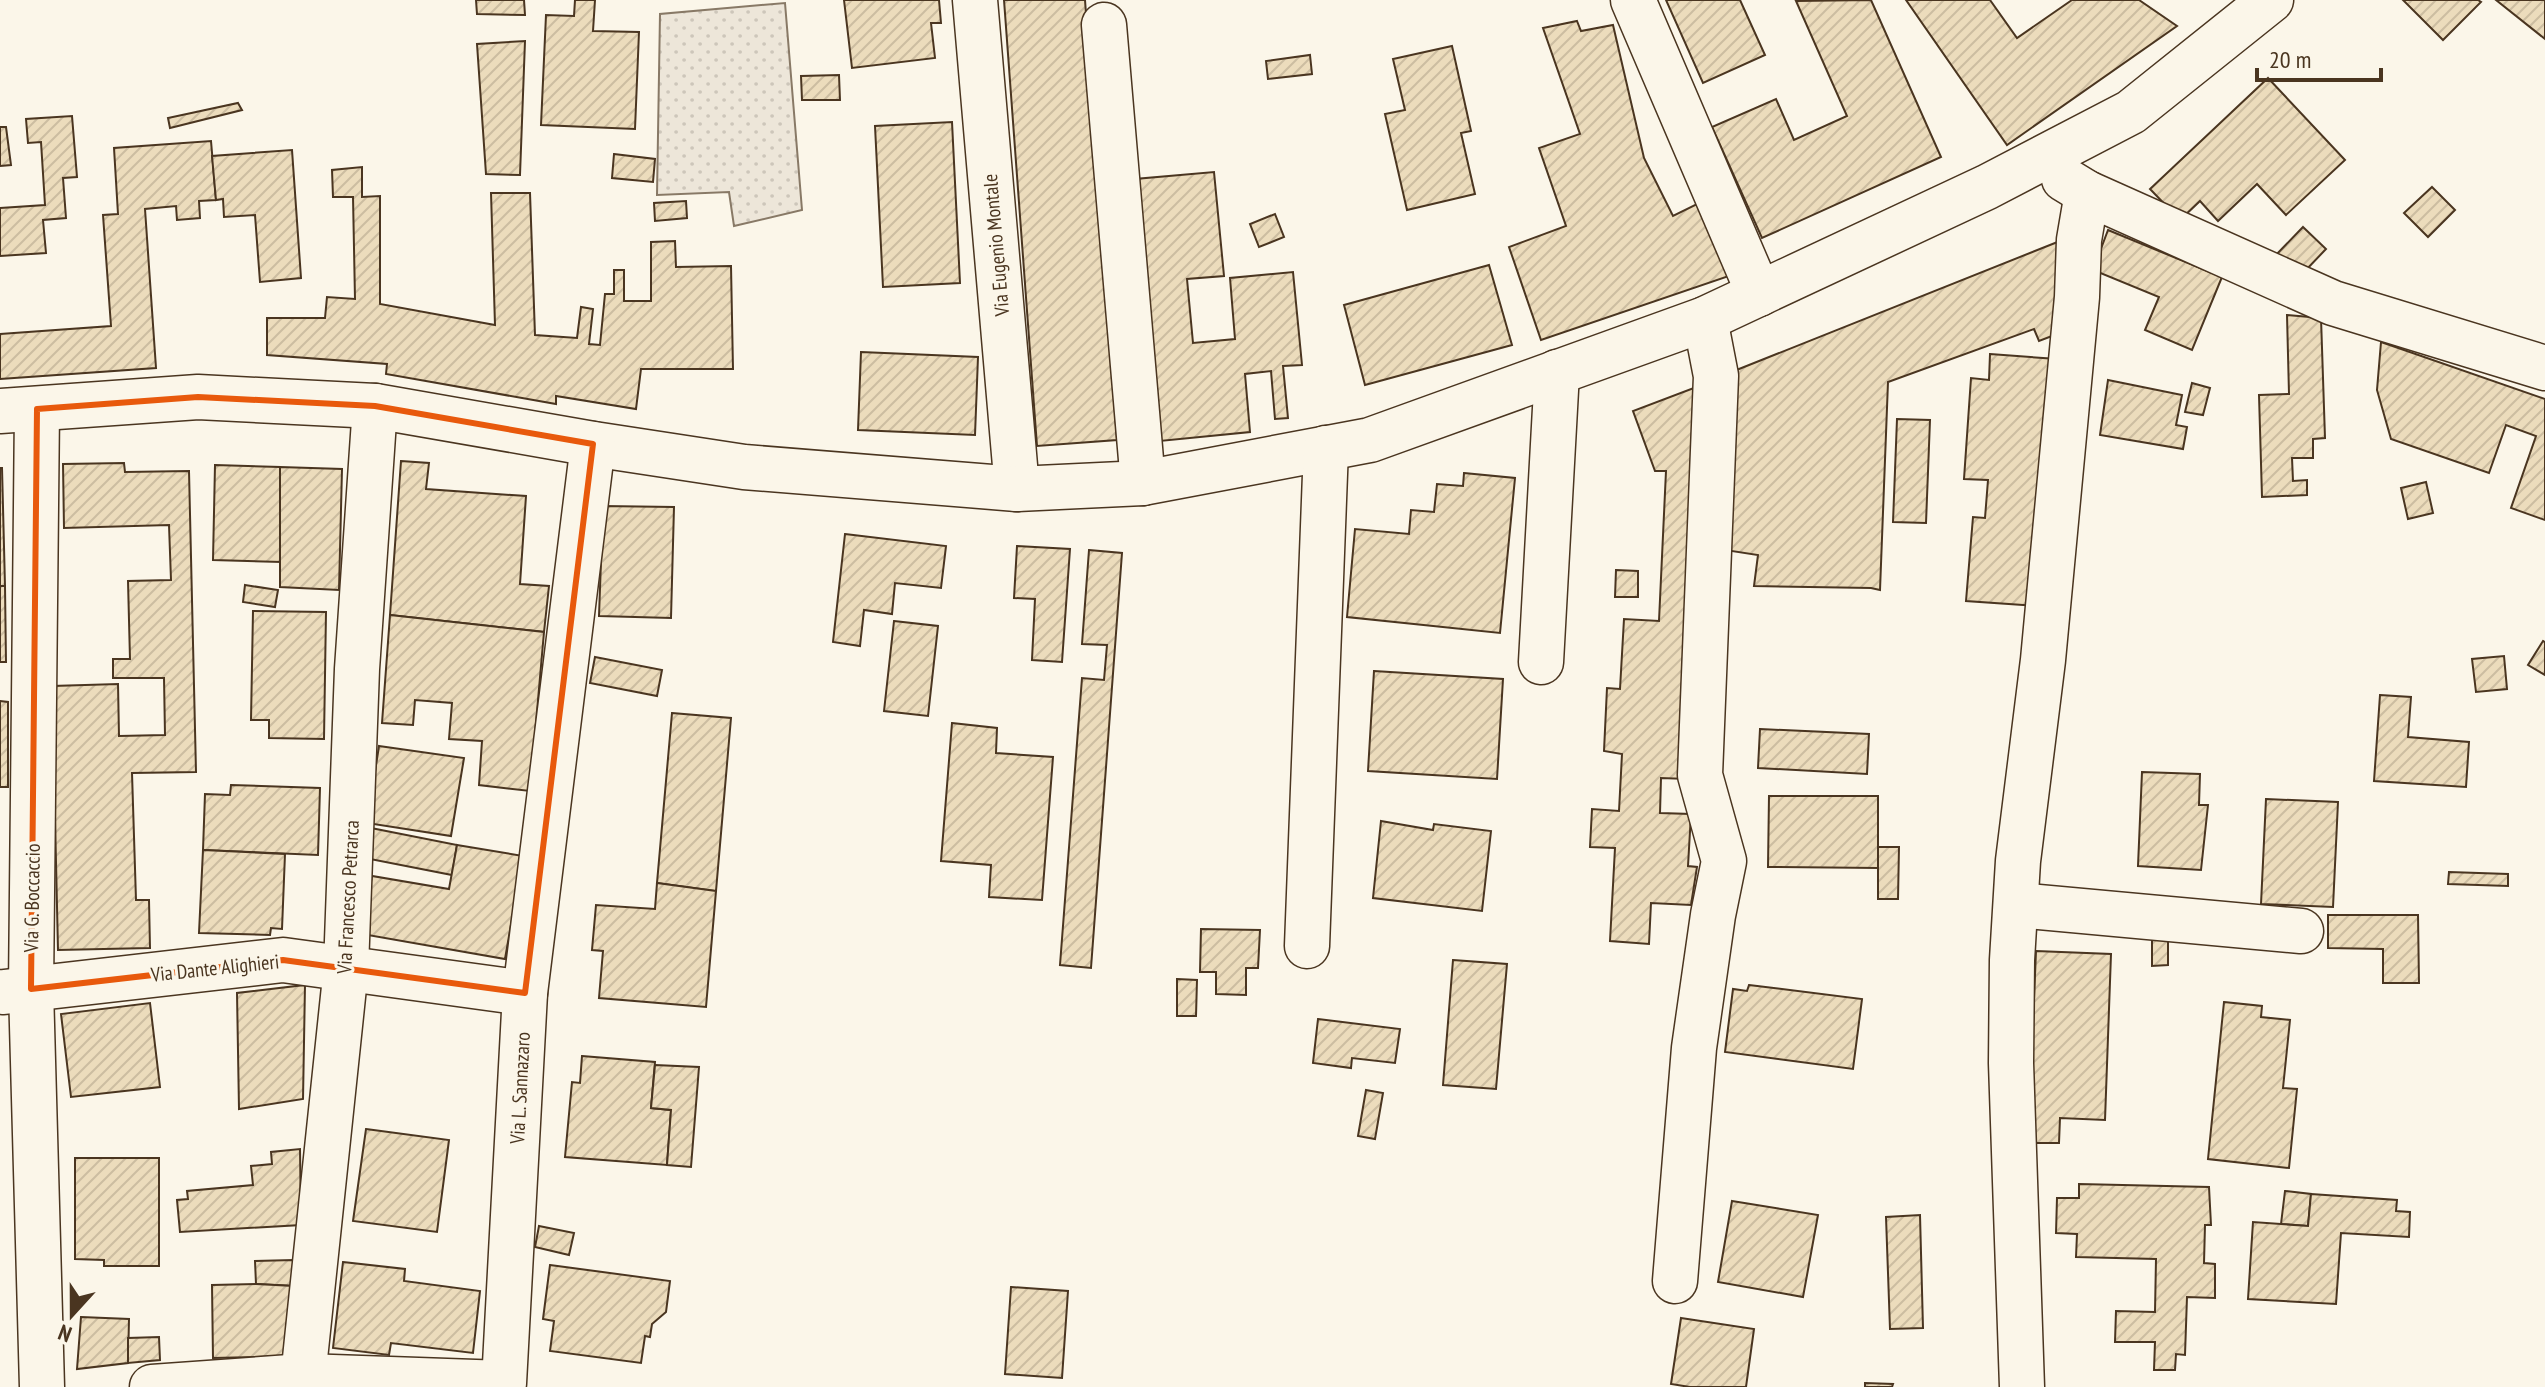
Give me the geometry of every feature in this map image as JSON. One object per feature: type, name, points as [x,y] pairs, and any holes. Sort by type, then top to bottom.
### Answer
[{"type":"street","name":"Via Eugenio Montale","points":[[975,0],[1017,489]]},
{"type":"street","points":[[1633,0],[1759,294]]},
{"type":"street","points":[[19,410],[198,397],[375,406],[744,467],[1017,489],[1143,483],[1370,440],[1705,319],[2042,159],[2131,112],[2271,0]]},
{"type":"street","points":[[1104,25],[1143,483]]},
{"type":"street","points":[[2042,159],[2064,179],[2087,193],[2333,303],[2545,368]]},
{"type":"street","points":[[2022,1387],[2011,1063],[2012,960],[2018,861],[2045,645],[2077,297],[2079,240],[2087,193]]},
{"type":"street","points":[[1675,1281],[1694,1048],[1724,861],[1700,775],[1716,376],[1705,319]]},
{"type":"street","points":[[1541,662],[1557,372]]},
{"type":"street","name":"Via Francesco Petrarca","points":[[303,1381],[346,968],[357,669],[375,406]]},
{"type":"street","name":"Via G. Boccaccio","points":[[19,410],[15,990],[42,1387]]},
{"type":"street","name":"Via L. Sannazaro","points":[[152,1387],[303,1381],[504,1383],[525,993],[593,444]]},
{"type":"street","points":[[1307,946],[1326,448]]},
{"type":"street","points":[[2016,905],[2301,931]]},
{"type":"street","name":"Via Dante Alighieri","points":[[15,990],[283,960],[525,993]]},
{"type":"highlighted area","points":[[198,397],[375,406],[593,444],[525,993],[283,960],[31,989],[37,409]]},
{"type":"shaded area","points":[[785,3],[802,210],[734,226],[729,192],[657,195],[660,14]]},
{"type":"building","points":[[476,0],[524,0],[525,15],[477,14]]},
{"type":"building","points":[[575,0],[595,0],[593,31],[639,32],[635,129],[541,125],[546,15],[574,16]]},
{"type":"building","points":[[844,0],[939,0],[941,23],[931,23],[935,58],[852,68]]},
{"type":"building","points":[[1004,0],[1085,0],[1117,440],[1037,446]]},
{"type":"building","points":[[1666,0],[1740,0],[1765,55],[1703,83]]},
{"type":"building","points":[[1871,0],[1941,157],[1762,238],[1712,127],[1776,99],[1794,140],[1847,116],[1796,1]]},
{"type":"building","points":[[1906,0],[1990,0],[2017,38],[2072,0],[2139,0],[2177,26],[2007,145]]},
{"type":"building","points":[[2403,0],[2478,0],[2481,2],[2443,40]]},
{"type":"building","points":[[2496,0],[2545,0],[2545,39]]},
{"type":"building","points":[[1577,21],[1581,31],[1613,25],[1644,158],[1673,216],[1697,204],[1729,276],[1541,340],[1509,247],[1566,226],[1539,148],[1580,134],[1543,28]]},
{"type":"building","points":[[525,41],[520,175],[486,174],[477,44]]},
{"type":"building","points":[[1452,46],[1471,131],[1461,133],[1475,194],[1407,210],[1385,114],[1405,110],[1393,59]]},
{"type":"building","points":[[1310,55],[1312,74],[1268,79],[1266,61]]},
{"type":"building","points":[[839,75],[840,100],[802,100],[801,76]]},
{"type":"building","points":[[2268,78],[2345,160],[2286,215],[2257,184],[2218,221],[2200,201],[2180,220],[2150,189]]},
{"type":"building","points":[[238,103],[242,110],[170,128],[168,118]]},
{"type":"building","points":[[72,116],[77,177],[63,178],[66,218],[43,220],[46,253],[0,256],[0,208],[45,205],[41,142],[28,143],[26,119]]},
{"type":"building","points":[[952,122],[960,283],[883,287],[875,126]]},
{"type":"building","points":[[0,127],[6,127],[11,165],[0,166]]},
{"type":"building","points":[[211,141],[216,200],[199,201],[200,218],[177,220],[176,206],[145,209],[156,368],[0,379],[0,334],[111,326],[103,215],[118,214],[114,148]]},
{"type":"building","points":[[292,150],[301,278],[260,282],[255,215],[224,217],[223,199],[216,200],[212,156]]},
{"type":"building","points":[[614,154],[655,159],[653,182],[612,178]]},
{"type":"building","points":[[362,167],[362,197],[380,196],[380,304],[495,325],[491,193],[530,193],[535,335],[577,338],[581,307],[593,309],[589,344],[600,345],[605,294],[614,294],[614,270],[624,270],[624,301],[651,301],[651,242],[675,241],[676,267],[731,266],[733,369],[641,369],[636,409],[556,396],[556,404],[386,374],[387,364],[267,355],[267,318],[325,318],[327,297],[355,299],[353,197],[333,197],[332,170]]},
{"type":"building","points":[[1214,172],[1224,276],[1187,279],[1193,343],[1235,339],[1230,278],[1293,272],[1302,365],[1283,366],[1288,418],[1275,419],[1271,371],[1245,374],[1250,432],[1160,441],[1135,179]]},
{"type":"building","points":[[2432,187],[2455,210],[2428,237],[2404,213]]},
{"type":"building","points":[[686,201],[687,218],[655,221],[654,203]]},
{"type":"building","points":[[1275,214],[1284,237],[1259,247],[1250,224]]},
{"type":"building","points":[[2303,227],[2326,249],[2305,271],[2273,258]]},
{"type":"building","points":[[2108,230],[2222,277],[2192,350],[2145,330],[2159,297],[2093,270]]},
{"type":"building","points":[[2060,241],[2065,331],[2039,341],[2034,329],[1888,382],[1880,590],[1754,586],[1758,555],[1725,550],[1729,373]]},
{"type":"building","points":[[1489,265],[1512,345],[1365,385],[1344,305]]},
{"type":"building","points":[[2287,315],[2321,318],[2325,438],[2313,439],[2313,458],[2292,458],[2293,481],[2307,480],[2307,495],[2262,497],[2259,395],[2289,394]]},
{"type":"building","points":[[2381,342],[2545,399],[2545,520],[2511,508],[2536,436],[2506,425],[2489,473],[2391,439],[2377,390]]},
{"type":"building","points":[[861,352],[978,357],[975,435],[858,430]]},
{"type":"building","points":[[1990,354],[2057,359],[2039,606],[1966,601],[1973,517],[1985,518],[1988,480],[1964,479],[1971,378],[1989,380]]},
{"type":"building","points":[[2108,380],[2182,395],[2176,425],[2187,427],[2183,449],[2100,435]]},
{"type":"building","points":[[1707,383],[1687,779],[1661,778],[1660,813],[1691,814],[1688,866],[1697,867],[1691,905],[1651,903],[1649,944],[1610,941],[1615,848],[1590,847],[1592,809],[1619,811],[1622,754],[1604,751],[1607,688],[1620,689],[1624,619],[1659,621],[1666,471],[1655,471],[1633,411]]},
{"type":"building","points":[[2192,383],[2210,388],[2203,415],[2185,412]]},
{"type":"building","points":[[1897,419],[1930,420],[1926,523],[1893,522]]},
{"type":"building","points":[[401,461],[429,463],[426,489],[526,496],[520,584],[549,586],[544,632],[390,615]]},
{"type":"building","points":[[124,463],[125,472],[189,471],[196,772],[132,773],[136,900],[149,900],[150,948],[58,950],[52,686],[118,684],[119,736],[165,735],[164,678],[113,678],[113,659],[130,659],[128,581],[171,580],[169,525],[64,528],[63,464]]},
{"type":"building","points":[[215,465],[280,467],[281,562],[213,560]]},
{"type":"building","points":[[280,467],[342,469],[339,590],[280,587]]},
{"type":"building","points":[[2,468],[5,586],[0,586]]},
{"type":"building","points":[[1464,473],[1515,478],[1500,633],[1347,617],[1355,529],[1409,534],[1411,510],[1434,512],[1437,484],[1463,486]]},
{"type":"building","points":[[2426,482],[2433,513],[2408,519],[2401,488]]},
{"type":"building","points":[[603,506],[674,507],[671,618],[599,616]]},
{"type":"building","points":[[845,534],[946,546],[941,588],[895,583],[892,614],[864,610],[860,646],[833,642]]},
{"type":"building","points":[[1017,546],[1070,549],[1062,662],[1032,660],[1035,599],[1014,598]]},
{"type":"building","points":[[1089,550],[1122,553],[1091,968],[1060,965],[1082,678],[1104,680],[1107,645],[1082,644]]},
{"type":"building","points":[[1616,570],[1638,571],[1638,597],[1615,597]]},
{"type":"building","points":[[245,585],[278,590],[275,607],[243,602]]},
{"type":"building","points":[[0,586],[5,586],[6,662],[0,662]]},
{"type":"building","points":[[253,611],[326,612],[324,739],[269,738],[269,720],[251,720]]},
{"type":"building","points":[[390,615],[544,632],[530,791],[479,785],[482,741],[449,739],[452,703],[415,700],[413,725],[382,723]]},
{"type":"building","points":[[894,621],[938,626],[928,716],[884,711]]},
{"type":"building","points":[[2545,642],[2545,675],[2528,665]]},
{"type":"building","points":[[2504,656],[2507,689],[2476,692],[2472,659]]},
{"type":"building","points":[[595,657],[662,670],[657,696],[590,683]]},
{"type":"building","points":[[1374,671],[1503,679],[1497,779],[1368,771]]},
{"type":"building","points":[[2380,695],[2411,697],[2408,737],[2469,742],[2466,787],[2374,781]]},
{"type":"building","points":[[0,701],[8,702],[8,787],[0,787]]},
{"type":"building","points":[[672,713],[731,718],[716,891],[657,883]]},
{"type":"building","points":[[952,723],[997,728],[996,753],[1053,757],[1042,900],[989,897],[991,865],[941,861]]},
{"type":"building","points":[[1760,729],[1869,734],[1867,774],[1758,768]]},
{"type":"building","points":[[379,746],[464,758],[451,836],[367,823]]},
{"type":"building","points":[[2142,772],[2200,774],[2199,805],[2208,805],[2201,870],[2138,866]]},
{"type":"building","points":[[231,785],[320,788],[318,855],[203,850],[205,794],[230,795]]},
{"type":"building","points":[[1769,796],[1878,796],[1878,868],[1768,867]]},
{"type":"building","points":[[2266,799],[2338,802],[2333,907],[2261,904]]},
{"type":"building","points":[[1381,821],[1433,830],[1434,824],[1491,831],[1482,911],[1373,898]]},
{"type":"building","points":[[371,828],[457,845],[452,875],[365,858]]},
{"type":"building","points":[[457,845],[523,856],[505,959],[362,934],[372,876],[449,889]]},
{"type":"building","points":[[1878,847],[1899,847],[1898,899],[1878,899]]},
{"type":"building","points":[[203,850],[285,854],[282,929],[271,928],[270,935],[199,933]]},
{"type":"building","points":[[2449,872],[2508,874],[2508,886],[2448,884]]},
{"type":"building","points":[[657,883],[716,891],[706,1007],[599,998],[603,951],[592,950],[596,905],[655,909]]},
{"type":"building","points":[[2328,915],[2418,915],[2419,983],[2383,983],[2383,949],[2328,948]]},
{"type":"building","points":[[1201,929],[1260,930],[1258,968],[1246,968],[1246,995],[1216,994],[1216,972],[1200,972]]},
{"type":"building","points":[[2152,935],[2168,936],[2168,965],[2152,966]]},
{"type":"building","points":[[2036,951],[2111,954],[2105,1120],[2060,1118],[2059,1143],[2028,1143]]},
{"type":"building","points":[[1453,960],[1507,964],[1496,1089],[1443,1085]]},
{"type":"building","points":[[1177,979],[1197,980],[1196,1016],[1177,1016]]},
{"type":"building","points":[[305,985],[303,1099],[239,1109],[237,993]]},
{"type":"building","points":[[1749,985],[1862,999],[1853,1069],[1725,1052],[1733,989],[1747,991]]},
{"type":"building","points":[[2224,1002],[2262,1006],[2261,1017],[2290,1020],[2283,1088],[2297,1089],[2289,1168],[2208,1159]]},
{"type":"building","points":[[150,1003],[160,1087],[71,1097],[61,1014]]},
{"type":"building","points":[[1318,1019],[1400,1029],[1395,1063],[1352,1058],[1351,1068],[1313,1063]]},
{"type":"building","points":[[582,1056],[655,1062],[651,1108],[671,1110],[667,1165],[565,1157],[572,1082],[580,1083]]},
{"type":"building","points":[[655,1065],[699,1067],[691,1167],[667,1165],[671,1110],[651,1108]]},
{"type":"building","points":[[1366,1090],[1383,1093],[1375,1139],[1358,1136]]},
{"type":"building","points":[[366,1129],[449,1140],[437,1232],[353,1221]]},
{"type":"building","points":[[300,1149],[301,1225],[180,1232],[177,1200],[188,1199],[187,1191],[253,1185],[251,1166],[272,1164],[271,1152]]},
{"type":"building","points":[[75,1158],[159,1158],[159,1266],[104,1266],[104,1260],[75,1259]]},
{"type":"building","points":[[2079,1184],[2209,1187],[2211,1225],[2205,1225],[2204,1263],[2215,1264],[2215,1298],[2187,1297],[2185,1355],[2176,1354],[2175,1370],[2154,1370],[2155,1342],[2115,1342],[2116,1311],[2155,1312],[2156,1259],[2076,1257],[2077,1234],[2056,1233],[2057,1198],[2079,1198]]},
{"type":"building","points":[[2285,1191],[2311,1194],[2308,1226],[2281,1224]]},
{"type":"building","points":[[2311,1194],[2397,1200],[2396,1211],[2410,1212],[2409,1237],[2341,1233],[2336,1304],[2248,1299],[2253,1222],[2308,1226]]},
{"type":"building","points":[[1732,1201],[1818,1215],[1803,1297],[1718,1282]]},
{"type":"building","points":[[1920,1215],[1923,1328],[1890,1329],[1886,1217]]},
{"type":"building","points":[[539,1226],[574,1233],[569,1255],[535,1247]]},
{"type":"building","points":[[293,1260],[294,1286],[256,1284],[255,1261]]},
{"type":"building","points":[[343,1262],[405,1269],[404,1281],[480,1291],[473,1353],[391,1343],[389,1355],[333,1348]]},
{"type":"building","points":[[550,1265],[670,1281],[666,1312],[652,1324],[650,1337],[645,1336],[641,1363],[550,1351],[554,1321],[543,1319]]},
{"type":"building","points":[[212,1285],[294,1286],[294,1356],[213,1358]]},
{"type":"building","points":[[1011,1287],[1068,1291],[1062,1378],[1005,1374]]},
{"type":"building","points":[[81,1317],[129,1319],[128,1363],[77,1369]]},
{"type":"building","points":[[1681,1318],[1754,1329],[1746,1387],[1671,1384]]},
{"type":"building","points":[[159,1337],[160,1360],[128,1363],[128,1338]]},
{"type":"building","points":[[1865,1383],[1893,1384],[1892,1387],[1865,1387]]}]
